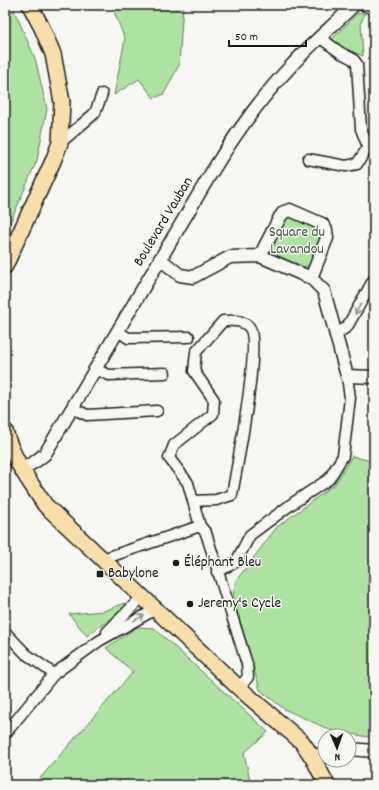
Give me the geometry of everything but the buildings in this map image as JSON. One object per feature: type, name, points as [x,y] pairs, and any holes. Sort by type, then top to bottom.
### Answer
[{"type":"main road","points":[[5,266],[60,143],[62,102],[53,54],[30,5]]},
{"type":"main road","points":[[5,431],[8,442],[22,469],[45,505],[239,688],[317,753]]},
{"type":"main road","points":[[322,768],[327,785]]},
{"type":"street","name":"Boulevard Vauban","points":[[22,469],[45,454],[234,136],[291,66],[354,5]]},
{"type":"street","points":[[365,5],[374,8]]},
{"type":"street","points":[[308,159],[346,166],[357,164],[371,148],[360,129],[357,64],[353,59],[341,53],[319,38]]},
{"type":"street","points":[[60,143],[95,113],[102,94]]},
{"type":"street","points":[[260,256],[280,217],[284,212],[290,210],[322,224],[326,230],[327,238],[311,278]]},
{"type":"street","points":[[160,259],[180,275],[193,277],[230,257],[260,256],[311,278],[324,291],[347,376],[350,398],[343,456],[329,480],[293,503],[250,535],[236,562],[217,572]]},
{"type":"street","points":[[336,334],[347,327],[374,279]]},
{"type":"street","points":[[193,501],[216,500],[232,495],[251,383],[253,337],[249,327],[239,321],[223,321],[196,352],[194,371],[214,400],[213,414],[174,445],[169,458],[188,483],[193,501],[200,526],[206,533],[247,664],[248,677],[239,688]]},
{"type":"street","points":[[118,331],[128,338],[190,337]]},
{"type":"street","points":[[96,369],[109,376],[165,373]]},
{"type":"street","points":[[347,376],[374,377]]},
{"type":"street","points":[[72,408],[87,414],[157,411]]},
{"type":"street","points":[[103,559],[200,526]]},
{"type":"street","points":[[99,641],[142,597]]},
{"type":"street","points":[[5,734],[54,674],[99,641],[156,609]]},
{"type":"street","points":[[5,632],[26,654],[54,674]]},
{"type":"street","points":[[357,750],[374,751]]},
{"type":"green space","points":[[106,5],[183,5],[179,65],[164,94],[154,98],[139,79],[114,95],[125,39],[113,9]]},
{"type":"green space","points":[[14,10],[35,58],[47,109],[37,160],[5,235],[5,17]]},
{"type":"green space","points":[[358,13],[365,14],[361,22],[363,56],[329,42]]},
{"type":"green space","name":"Square du Lavandou","points":[[291,216],[317,228],[323,235],[310,265],[303,267],[274,254],[270,250],[286,218]]},
{"type":"green space","points":[[352,456],[374,462],[374,738],[357,735],[357,728],[326,728],[284,709],[260,690],[233,597],[235,582],[277,527],[335,484]]},
{"type":"green space","points":[[125,603],[127,606],[87,636],[69,614],[104,611]]},
{"type":"green space","points":[[137,627],[154,628],[268,732],[244,753],[251,785],[34,785],[133,672],[106,648]]},
{"type":"place","name":"Éléphant Bleu","points":[[176,563]]},
{"type":"place","name":"Babylone","points":[[100,574]]},
{"type":"place","name":"Jeremy's Cycle","points":[[190,604]]}]
